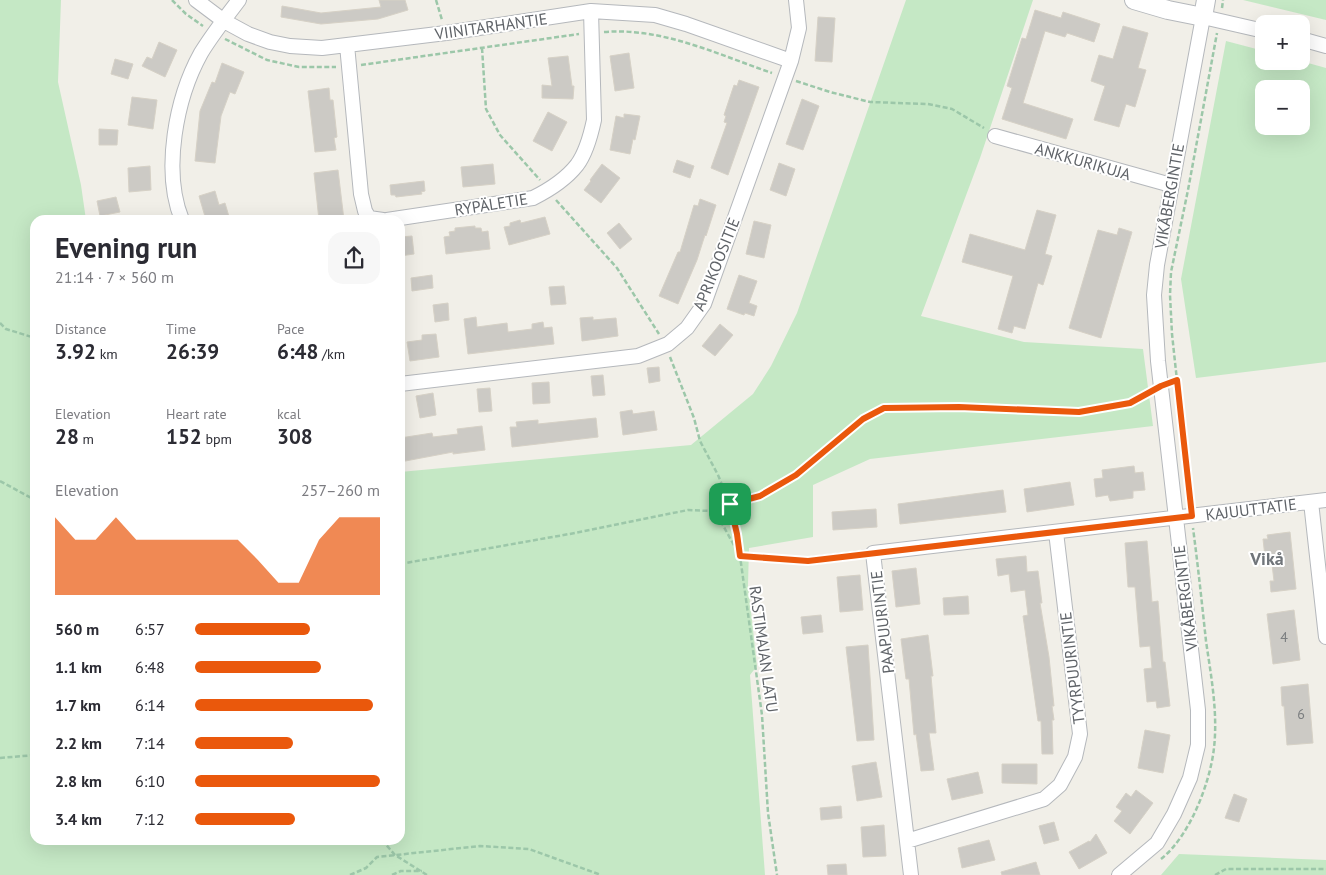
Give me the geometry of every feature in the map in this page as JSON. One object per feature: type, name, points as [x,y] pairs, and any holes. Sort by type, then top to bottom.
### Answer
[{"type":"street","name":"VIINITARHANTIE","points":[[196,0],[224,21],[248,34],[270,42],[290,46],[322,48],[446,33],[591,11],[656,15],[791,61]]},
{"type":"street","points":[[180,215],[174,176],[173,138],[185,88],[202,53],[239,0]]},
{"type":"street","name":"APRIKOOSITIE","points":[[405,383],[638,356],[666,345],[688,328],[704,304],[791,61],[799,28],[796,0]]},
{"type":"street","points":[[1134,0],[1168,10],[1210,13],[1255,28]]},
{"type":"street","name":"RYPÄLETIE","points":[[405,217],[533,198],[549,190],[578,164],[590,138],[594,120],[591,11]]},
{"type":"street","name":"VIKÅBERGINTIE","points":[[1119,875],[1157,843],[1174,814],[1190,778],[1198,745],[1198,710],[1161,386],[1154,280],[1171,186],[1210,13]]},
{"type":"street","points":[[1310,42],[1326,46]]},
{"type":"street","name":"RYPÄLETIE","points":[[347,45],[361,194],[367,215]]},
{"type":"street","name":"ANKKURIKUJA","points":[[995,136],[1171,186]]},
{"type":"street","name":"KAJUUTTATIE","points":[[1176,518],[1326,500]]},
{"type":"street","points":[[1311,502],[1326,636]]},
{"type":"street","name":"PAAPUURINTIE","points":[[911,875],[873,553],[1176,518]]},
{"type":"street","name":"TYYRPUURINTIE","points":[[907,841],[1044,799],[1060,785],[1075,757],[1080,734],[1056,532]]},
{"type":"lane","points":[[808,561],[873,553]]},
{"type":"path","points":[[1160,860],[1180,839],[1194,813],[1207,781],[1214,748],[1213,690],[1177,380],[1170,295],[1171,272],[1188,190],[1210,13],[1223,0]]},
{"type":"path","points":[[482,48],[486,109],[500,135],[617,268],[666,345],[694,418],[700,441],[718,475],[730,504],[740,556],[808,561]]},
{"type":"path","points":[[0,323],[6,329],[30,336]]},
{"type":"path","points":[[730,504],[760,496],[796,475],[863,419],[884,408],[959,407],[1079,412],[1130,403],[1161,386],[1177,380]]},
{"type":"path","points":[[0,480],[30,497]]},
{"type":"path","name":"RASTIMAJAN LATU","points":[[405,563],[585,532],[688,510],[712,511],[720,520],[740,556],[762,715],[768,813],[777,875]]},
{"type":"path","points":[[0,758],[30,755]]},
{"type":"path","points":[[386,845],[394,856],[427,875]]},
{"type":"path","points":[[350,875],[366,868],[376,857],[480,846],[529,850],[601,875]]},
{"type":"path","points":[[1214,875],[1226,869],[1326,869]]},
{"type":"path","points":[[392,875],[410,870],[423,872]]},
{"type":"green space","points":[[0,0],[61,0],[58,82],[81,185],[85,215],[30,215],[30,845],[405,845],[405,472],[691,445],[753,394],[771,366],[797,313],[906,0],[1033,0],[980,158],[921,316],[1024,342],[1143,349],[1153,426],[870,459],[813,485],[813,537],[749,548],[748,585],[757,666],[750,675],[765,875],[0,875]]},
{"type":"green space","points":[[1243,0],[1326,0],[1326,20]]},
{"type":"green space","points":[[1226,41],[1255,49],[1255,70],[1310,70],[1310,64],[1326,68],[1326,362],[1196,378],[1181,279]]},
{"type":"green space","points":[[1179,854],[1326,860],[1326,875],[1161,875]]},
{"type":"building","points":[[379,0],[405,0],[408,10],[378,19],[321,24],[281,17],[282,6],[321,13],[381,7]]},
{"type":"building","points":[[1035,10],[1061,18],[1063,12],[1100,24],[1094,42],[1067,33],[1065,37],[1045,31],[1023,103],[1073,119],[1066,139],[1002,119],[1012,88],[1007,86],[1022,38],[1026,39]]},
{"type":"building","points":[[818,17],[835,18],[832,62],[815,61]]},
{"type":"building","points":[[1123,26],[1148,33],[1138,68],[1146,70],[1135,107],[1126,104],[1119,127],[1094,120],[1105,86],[1091,81],[1099,55],[1113,59]]},
{"type":"building","points":[[159,42],[177,50],[165,77],[142,66],[147,57],[152,59]]},
{"type":"building","points":[[629,53],[634,88],[615,91],[610,56]]},
{"type":"building","points":[[568,56],[572,86],[574,86],[573,99],[542,98],[542,85],[552,86],[548,58]]},
{"type":"building","points":[[115,59],[133,64],[128,79],[111,74]]},
{"type":"building","points":[[222,63],[244,72],[235,94],[230,92],[221,116],[215,163],[195,161],[200,111],[212,82],[215,83]]},
{"type":"building","points":[[739,80],[759,87],[728,175],[711,168],[727,123],[724,122],[726,116],[724,115],[734,85],[737,86]]},
{"type":"building","points":[[329,88],[330,100],[333,100],[337,137],[334,138],[336,150],[315,152],[308,91]]},
{"type":"building","points":[[132,97],[157,100],[153,129],[128,125]]},
{"type":"building","points":[[802,99],[819,106],[803,150],[786,144]]},
{"type":"building","points":[[548,112],[567,122],[552,151],[533,141]]},
{"type":"building","points":[[624,114],[640,116],[630,154],[610,150],[616,116],[624,118]]},
{"type":"building","points":[[99,129],[118,130],[117,145],[99,145]]},
{"type":"building","points":[[677,160],[694,166],[690,178],[673,172]]},
{"type":"building","points":[[779,163],[795,169],[786,196],[770,190]]},
{"type":"building","points":[[493,164],[495,184],[463,187],[461,167]]},
{"type":"building","points":[[602,164],[620,178],[601,203],[584,190]]},
{"type":"building","points":[[150,166],[151,190],[129,192],[128,168]]},
{"type":"building","points":[[338,170],[343,215],[318,215],[314,173]]},
{"type":"building","points":[[424,181],[425,191],[421,192],[422,194],[396,197],[391,195],[390,185]]},
{"type":"building","points":[[215,191],[219,205],[225,203],[229,215],[205,215],[199,196]]},
{"type":"building","points":[[116,197],[120,212],[100,215],[97,201]]},
{"type":"building","points":[[700,199],[716,205],[697,260],[678,304],[659,296],[678,252],[680,252],[694,205],[698,206]]},
{"type":"building","points":[[1037,210],[1056,215],[1045,254],[1052,256],[1043,285],[1038,283],[1025,329],[1014,326],[1012,333],[998,329],[1013,276],[962,262],[970,234],[1025,250]]},
{"type":"building","points":[[545,217],[550,234],[509,245],[504,227],[520,220],[521,223]]},
{"type":"building","points":[[754,221],[771,225],[764,258],[746,254]]},
{"type":"building","points":[[619,223],[632,239],[620,249],[607,233]]},
{"type":"building","points":[[475,226],[475,228],[481,228],[482,232],[488,231],[490,249],[446,254],[444,237],[450,236],[449,232],[455,231],[455,228]]},
{"type":"building","points":[[1119,228],[1132,232],[1101,338],[1069,328],[1098,230],[1117,235]]},
{"type":"building","points":[[412,236],[414,254],[405,255],[405,237]]},
{"type":"building","points":[[432,275],[433,288],[412,291],[411,278]]},
{"type":"building","points":[[739,275],[757,281],[749,303],[757,306],[754,316],[745,313],[744,315],[727,309]]},
{"type":"building","points":[[564,286],[566,304],[551,305],[549,287]]},
{"type":"building","points":[[448,303],[449,320],[435,322],[433,305]]},
{"type":"building","points":[[476,317],[477,327],[507,323],[508,332],[532,329],[532,324],[543,322],[544,328],[552,327],[554,344],[468,354],[464,319]]},
{"type":"building","points":[[593,317],[593,320],[616,318],[618,336],[582,341],[580,318]]},
{"type":"building","points":[[720,324],[733,335],[715,356],[702,346]]},
{"type":"building","points":[[436,334],[439,357],[410,361],[407,342],[422,340],[422,335]]},
{"type":"building","points":[[659,367],[660,381],[649,383],[647,368]]},
{"type":"building","points":[[603,375],[605,395],[593,396],[591,376]]},
{"type":"building","points":[[549,382],[550,403],[533,404],[532,383]]},
{"type":"building","points":[[490,388],[492,411],[479,412],[477,389]]},
{"type":"building","points":[[433,393],[436,415],[420,418],[416,396]]},
{"type":"building","points":[[632,410],[633,414],[654,411],[657,430],[623,435],[620,412]]},
{"type":"building","points":[[596,418],[598,437],[512,447],[510,427],[517,427],[516,422],[538,420],[538,424]]},
{"type":"building","points":[[482,426],[485,450],[453,454],[453,452],[405,461],[405,437],[432,433],[433,437],[458,434],[457,429]]},
{"type":"building","points":[[1134,466],[1135,473],[1143,472],[1145,490],[1133,491],[1133,498],[1110,501],[1108,495],[1096,497],[1094,479],[1103,478],[1102,470]]},
{"type":"building","points":[[1070,482],[1074,505],[1027,512],[1024,489]]},
{"type":"building","points":[[1003,490],[1006,512],[900,524],[898,504]]},
{"type":"building","points":[[876,509],[877,527],[833,530],[832,512]]},
{"type":"building","points":[[1290,532],[1296,589],[1271,592],[1270,581],[1274,581],[1271,556],[1265,557],[1263,539],[1268,539],[1267,535]]},
{"type":"building","points":[[1147,541],[1152,602],[1158,601],[1163,662],[1165,662],[1170,706],[1157,708],[1156,701],[1147,702],[1144,669],[1152,668],[1150,646],[1140,647],[1135,587],[1128,587],[1125,543]]},
{"type":"building","points":[[1026,556],[1027,572],[1038,571],[1042,603],[1040,603],[1049,657],[1054,706],[1052,706],[1054,720],[1052,720],[1053,754],[1042,754],[1041,721],[1038,721],[1023,616],[1028,615],[1025,590],[1011,592],[1009,574],[998,576],[996,559]]},
{"type":"building","points":[[916,568],[920,604],[896,607],[892,571]]},
{"type":"building","points":[[860,575],[863,610],[840,612],[837,577]]},
{"type":"building","points":[[968,596],[969,614],[944,615],[943,598]]},
{"type":"building","points":[[1294,610],[1300,660],[1273,664],[1267,614]]},
{"type":"building","points":[[821,615],[823,632],[803,634],[801,617]]},
{"type":"building","points":[[928,635],[933,676],[931,676],[936,733],[929,733],[934,770],[921,771],[916,734],[914,735],[909,679],[906,679],[901,639]]},
{"type":"building","points":[[868,645],[874,740],[857,741],[846,647]]},
{"type":"building","points":[[1308,684],[1313,743],[1287,745],[1281,687]]},
{"type":"building","points":[[1145,730],[1170,735],[1163,773],[1138,768]]},
{"type":"building","points":[[876,762],[882,797],[857,801],[852,766]]},
{"type":"building","points":[[1002,764],[1037,764],[1037,784],[1002,783]]},
{"type":"building","points":[[978,772],[983,793],[952,800],[947,779]]},
{"type":"building","points":[[1136,790],[1153,803],[1130,834],[1114,821],[1122,811],[1116,807],[1126,793],[1131,797]]},
{"type":"building","points":[[1234,794],[1247,799],[1239,822],[1225,818]]},
{"type":"building","points":[[841,806],[842,818],[821,820],[820,808]]},
{"type":"building","points":[[1054,822],[1059,840],[1044,844],[1039,826]]},
{"type":"building","points":[[884,825],[886,856],[863,857],[861,827]]},
{"type":"building","points":[[1096,834],[1107,853],[1079,869],[1069,852],[1090,842]]},
{"type":"building","points":[[989,840],[995,860],[962,868],[958,848]]},
{"type":"building","points":[[1036,862],[1040,875],[1002,875],[1001,872]]},
{"type":"building","points":[[846,864],[847,875],[828,875],[827,865]]},
{"type":"district","name":"Vikå","points":[[1267,558]]},
{"type":"route","points":[[1177,380],[1192,516],[808,561],[740,556],[730,504],[760,496],[796,475],[863,419],[884,408],[959,407],[1079,412],[1130,403],[1161,386],[1177,380]]}]
